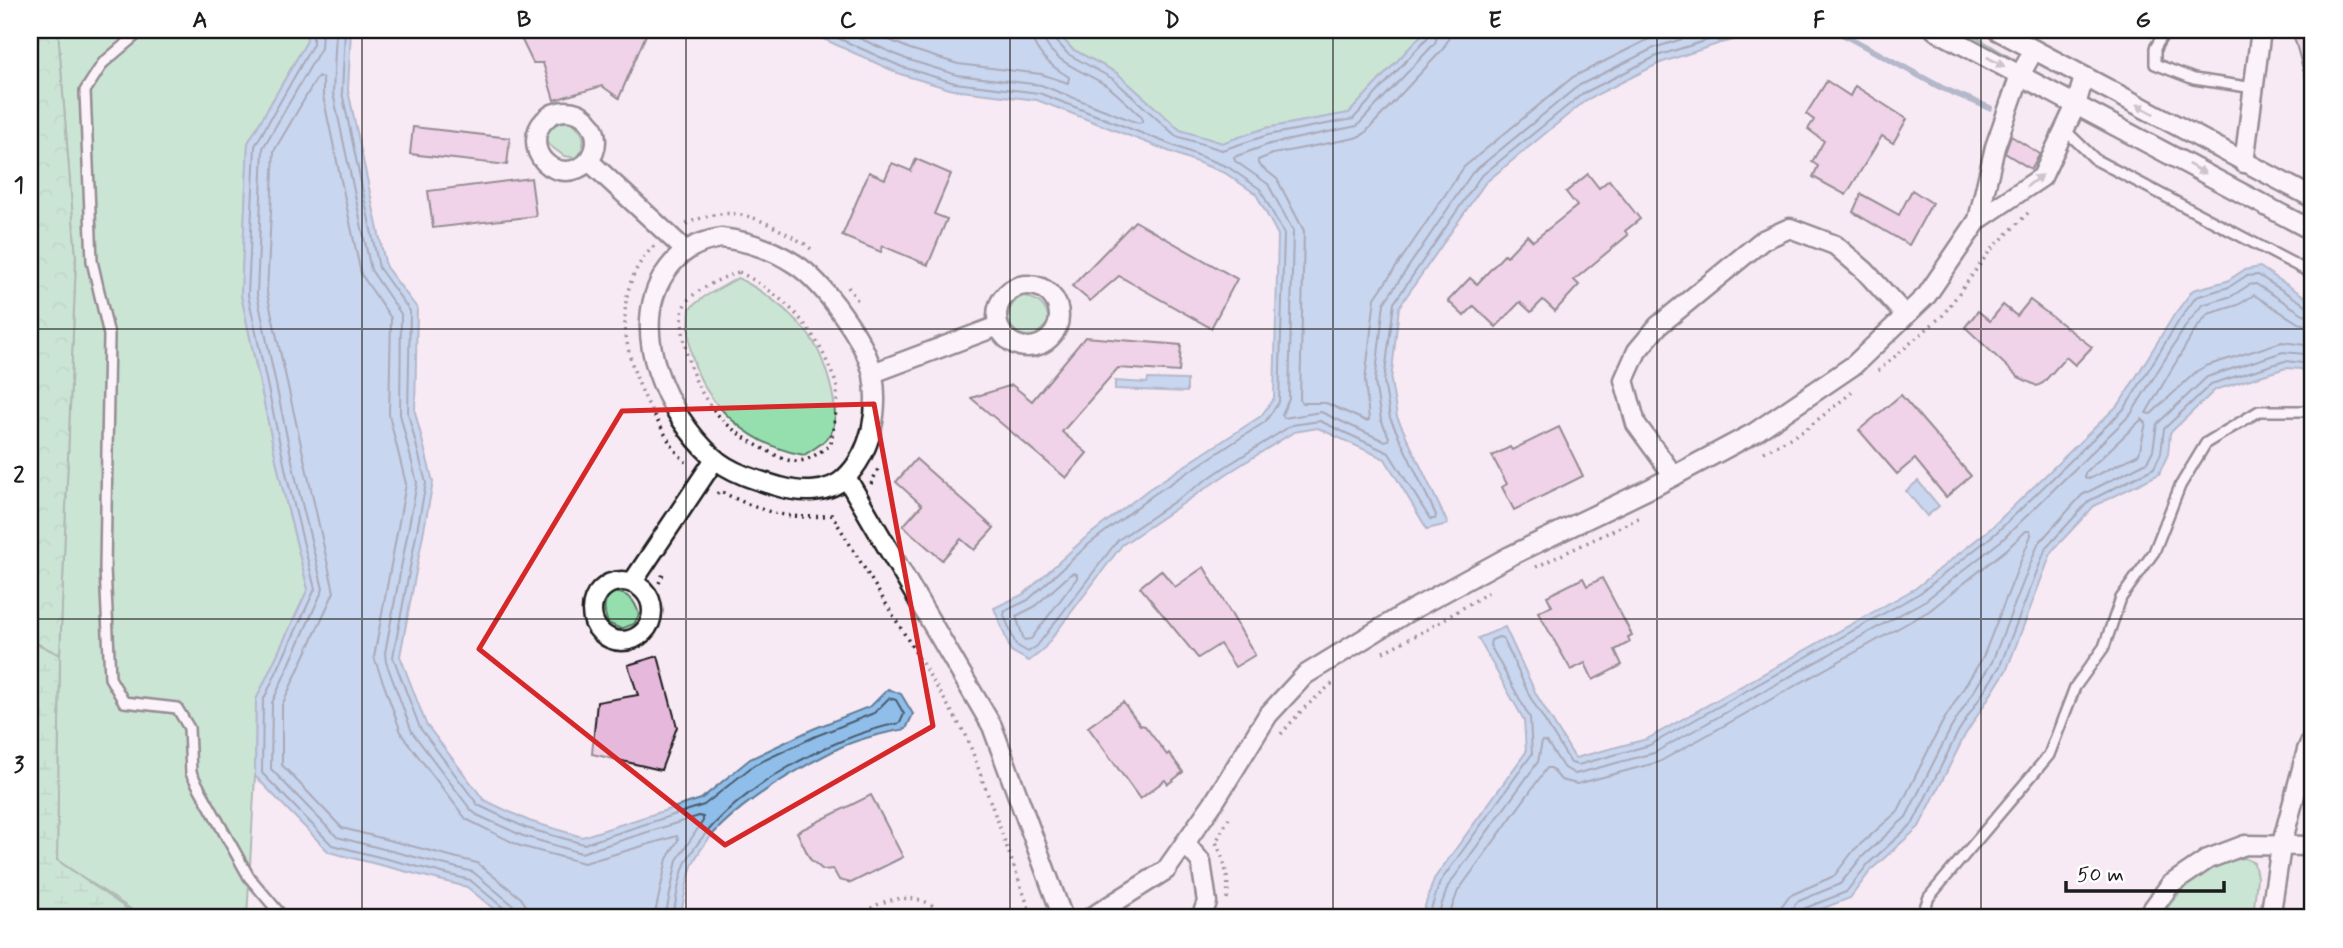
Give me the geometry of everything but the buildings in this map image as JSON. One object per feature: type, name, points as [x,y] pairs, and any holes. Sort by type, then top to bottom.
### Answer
[{"type":"street","points":[[1936,30],[2313,231]]},
{"type":"street","points":[[1997,30],[2313,198]]},
{"type":"street","points":[[2244,163],[2261,30]]},
{"type":"street","points":[[1090,918],[1166,870],[1216,799],[1268,715],[1305,675],[1406,613],[1510,556],[1674,476],[1754,433],[1854,365],[1927,295],[1978,220],[1995,147],[2020,75],[2034,50]]},
{"type":"street","points":[[1978,220],[2042,177],[2076,105],[2084,77]]},
{"type":"street","points":[[589,161],[685,250]]},
{"type":"street","points":[[1674,476],[1636,424],[1625,380],[1637,351],[1658,326],[1763,240],[1790,228],[1835,245],[1865,271],[1905,315]]},
{"type":"street","points":[[711,239],[748,241],[796,265],[835,302],[873,373],[874,408],[869,443],[846,477],[834,486],[795,491],[747,475],[715,459],[696,439],[660,378],[651,349],[648,321],[653,296],[672,262],[685,250],[711,239]]},
{"type":"street","points":[[873,373],[998,327]]},
{"type":"street","points":[[632,583],[715,459]]},
{"type":"street","points":[[846,477],[992,726],[1063,918]]},
{"type":"street","points":[[2270,918],[2281,846],[2313,736]]},
{"type":"street","points":[[1185,843],[1201,862],[1207,902],[1201,918]]},
{"type":"street","points":[[2146,918],[2170,885],[2208,859],[2245,845],[2313,846]]},
{"type":"lane","points":[[142,30],[103,63],[85,91],[92,261],[109,335],[105,568],[110,677],[124,702],[177,708],[188,727],[191,773],[249,877],[282,916],[288,918]]},
{"type":"lane","points":[[2166,30],[2155,48],[2155,64],[2194,79],[2253,88]]},
{"type":"lane","points":[[2064,130],[2096,160],[2313,274]]},
{"type":"lane","points":[[1921,918],[1929,897],[2049,755],[2075,687],[2104,647],[2121,598],[2154,552],[2180,486],[2206,443],[2259,411],[2313,413]]},
{"type":"path","points":[[686,462],[678,455],[645,402],[629,359],[624,324],[627,289],[642,257],[665,234],[697,219],[727,214],[755,216],[805,244],[815,254]]},
{"type":"path","points":[[739,272],[766,286],[809,328],[822,351],[837,388],[833,425],[831,444],[812,458],[794,462],[755,444],[718,416],[700,393],[686,354],[682,313],[688,300],[725,276],[739,272]]},
{"type":"path","points":[[845,284],[855,293],[860,305]]},
{"type":"path","points":[[870,486],[882,461]]},
{"type":"path","points":[[712,500],[720,491],[752,507],[787,517],[832,514],[967,737],[1031,914],[1010,918]]},
{"type":"path","points":[[659,583],[665,572]]},
{"type":"path","points":[[861,918],[866,910],[899,897],[928,902],[944,918]]},
{"type":"highlighted area","points":[[874,404],[933,726],[725,845],[479,649],[622,411]]},
{"type":"green space","points":[[30,30],[58,30],[76,258],[60,655],[30,640]]},
{"type":"green space","points":[[58,30],[306,30],[307,41],[248,143],[241,295],[280,478],[308,589],[256,700],[255,776],[247,918],[144,918],[57,860],[60,655],[76,259]]},
{"type":"green space","points":[[1055,30],[1426,30],[1349,113],[1266,128],[1222,143],[1180,130],[1117,73],[1072,49]]},
{"type":"green space","points":[[1948,30],[1965,30],[2013,59],[2010,62]]},
{"type":"green space","points":[[571,121],[580,130],[583,138],[578,158],[564,156],[544,141],[553,124]]},
{"type":"green space","points":[[738,278],[793,317],[814,343],[825,367],[835,409],[832,431],[820,445],[804,455],[766,443],[732,420],[718,406],[697,371],[689,341],[690,308]]},
{"type":"green space","points":[[1022,295],[1040,304],[1046,310],[1050,321],[1033,338],[1016,332],[1009,321],[1010,308]]},
{"type":"green space","points":[[611,592],[626,595],[633,601],[639,615],[634,624],[621,629],[608,623],[605,607]]},
{"type":"green space","points":[[30,640],[60,655],[57,860],[140,918],[30,918]]},
{"type":"green space","points":[[2245,858],[2254,863],[2257,877],[2253,918],[2160,918],[2176,896],[2207,870],[2218,864]]},
{"type":"water","points":[[306,30],[351,30],[348,90],[386,267],[417,308],[415,412],[433,482],[400,656],[426,724],[484,800],[529,821],[582,837],[701,799],[750,759],[813,729],[871,706],[888,689],[901,694],[913,714],[906,729],[870,737],[835,750],[775,784],[734,814],[702,848],[692,866],[680,918],[505,918],[467,887],[329,852],[255,776],[256,700],[308,589],[280,478],[241,295],[248,143],[307,41]]},
{"type":"water","points":[[804,30],[1055,30],[1072,49],[1117,73],[1180,130],[1222,143],[1266,128],[1349,113],[1426,30],[1719,30],[1720,41],[1718,44],[1660,63],[1586,100],[1485,183],[1399,307],[1391,381],[1397,417],[1448,524],[1427,529],[1385,459],[1318,428],[1294,432],[1122,545],[1042,651],[1029,661],[1011,651],[994,608],[1024,594],[1084,539],[1149,489],[1261,416],[1274,398],[1278,235],[1256,194],[1225,173],[1037,100],[953,90],[900,74]]},
{"type":"water","points":[[2260,267],[2313,302],[2313,378],[2301,369],[2286,368],[2215,390],[2170,433],[2168,454],[2159,474],[2094,506],[2052,551],[2007,669],[1965,735],[1919,827],[1872,869],[1850,898],[1798,918],[1421,918],[1434,879],[1526,752],[1524,720],[1478,638],[1505,627],[1536,694],[1575,758],[1647,739],[1916,588],[1991,528],[2120,403],[2174,315],[2193,290],[2227,281],[2244,270]]},
{"type":"water","points":[[1148,379],[1187,380],[1187,392],[1115,389],[1115,381],[1147,383]]},
{"type":"water","points":[[1918,481],[1939,506],[1927,516],[1906,491]]},
{"type":"waterway","points":[[1720,41],[1766,30]]},
{"type":"waterway","points":[[1835,30],[1942,88],[1990,108]]}]
